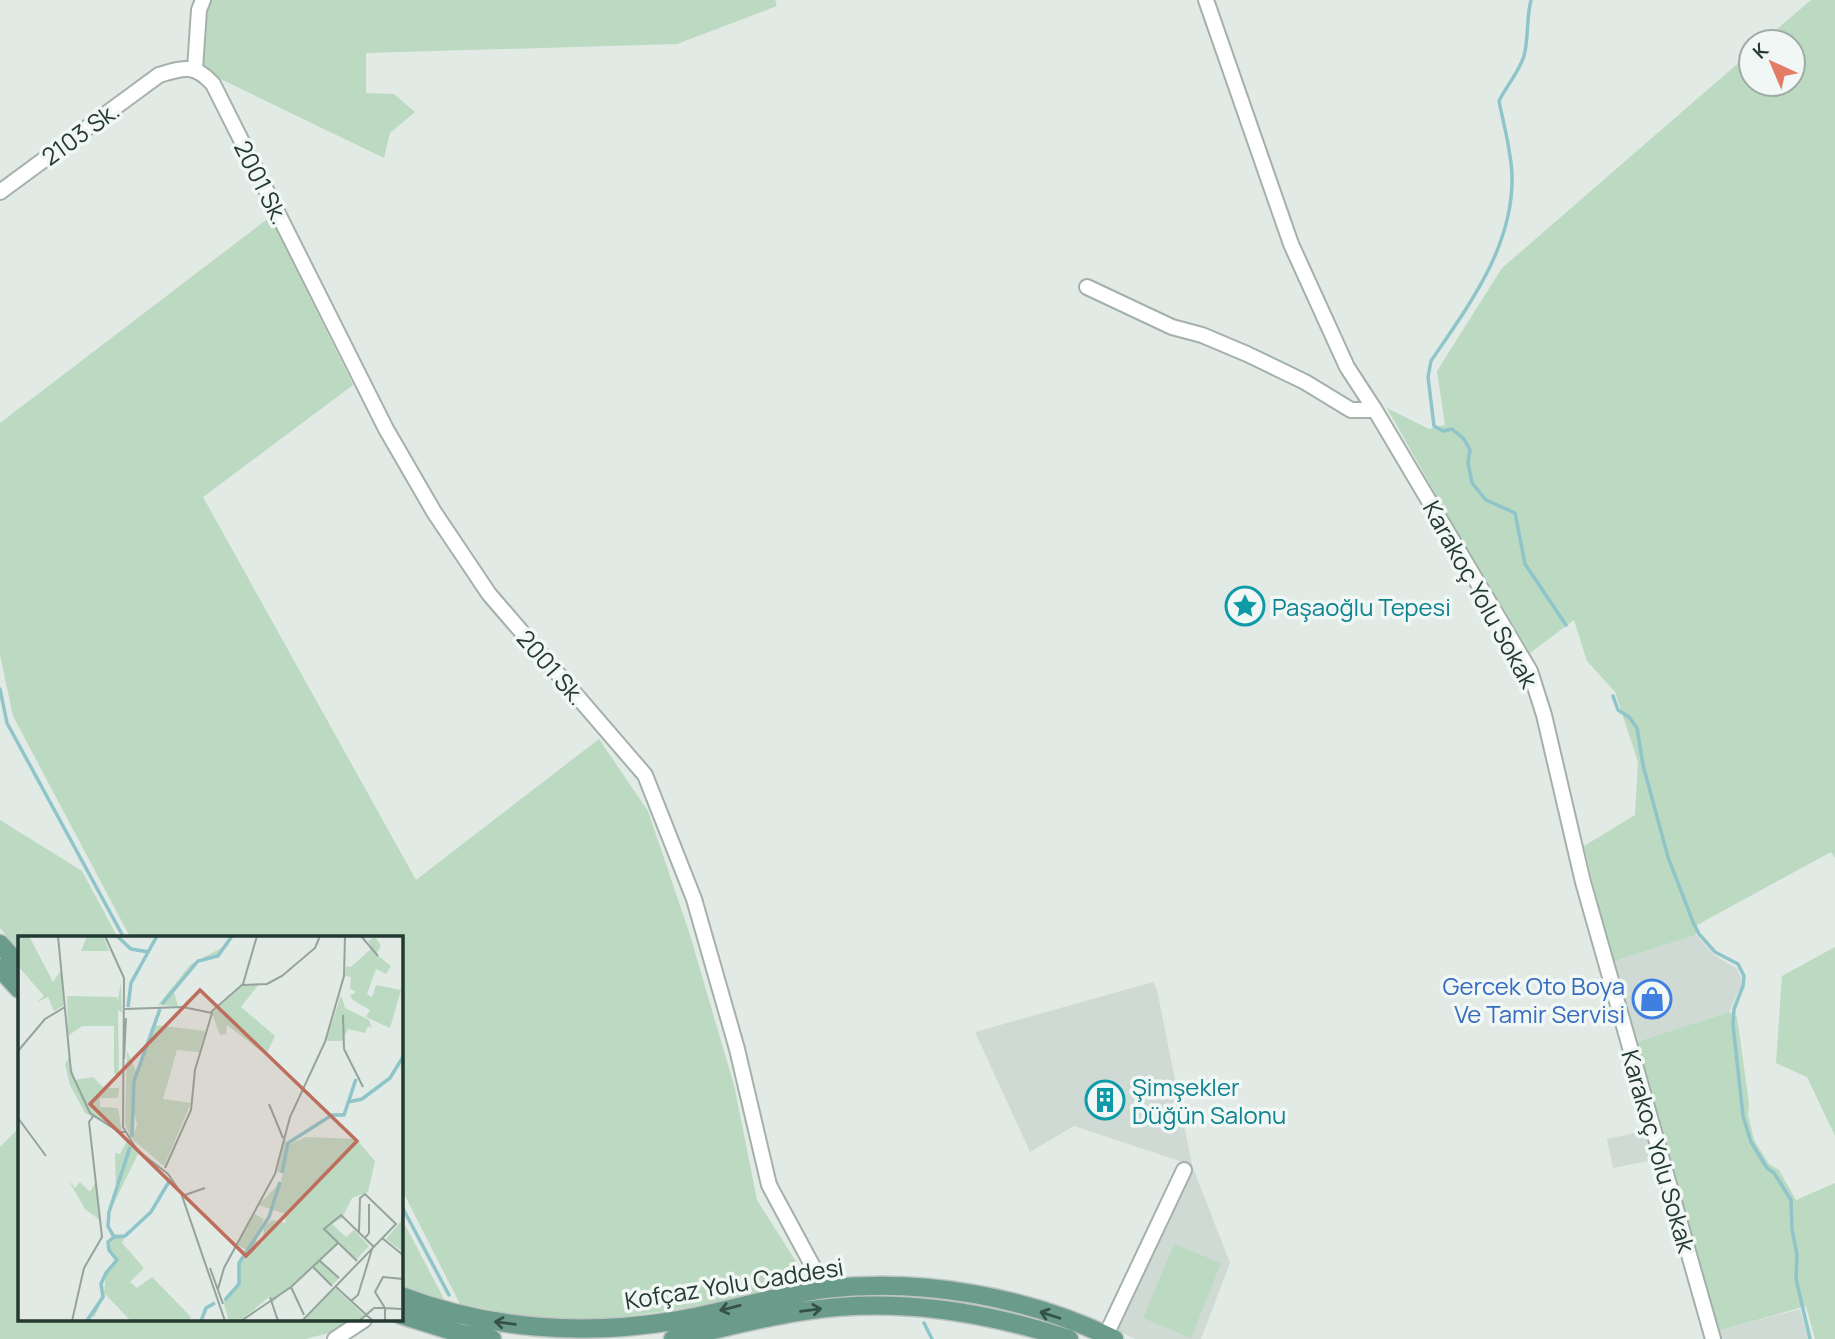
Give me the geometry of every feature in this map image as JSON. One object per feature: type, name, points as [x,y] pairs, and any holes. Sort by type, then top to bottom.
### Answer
[{"type":"main road","points":[[0,944],[18,964]]},
{"type":"main road","points":[[0,968],[18,988]]},
{"type":"main road","name":"Kofçaz Yolu Caddesi","points":[[402,1296],[446,1311],[502,1323],[606,1328],[674,1321],[825,1289],[912,1287],[964,1293],[1046,1313],[1110,1337]]},
{"type":"main road","name":"Kofçaz Yolu Caddesi","points":[[673,1339],[803,1311],[878,1305],[957,1310],[1015,1322],[1069,1339]]},
{"type":"main road","points":[[402,1315],[459,1333],[492,1339]]},
{"type":"street","points":[[199,71],[199,10],[202,0]]},
{"type":"street","name":"Karakoç Yolu Sokak","points":[[1206,0],[1291,244],[1347,366],[1530,671],[1544,715],[1583,882],[1713,1339]]},
{"type":"street","name":"2103 Sk.","points":[[0,192],[159,75],[177,69],[199,71]]},
{"type":"street","name":"2001 Sk.","points":[[199,71],[213,85],[386,429],[434,512],[489,594],[645,775],[694,899],[737,1049],[769,1185],[825,1289]]},
{"type":"street","points":[[1087,287],[1172,327],[1202,335],[1247,354],[1351,410],[1375,410]]},
{"type":"street","points":[[1110,1337],[1184,1170]]},
{"type":"street","points":[[335,1339],[362,1322]]},
{"type":"shaded area","points":[[1696,935],[1714,955],[1736,968],[1741,977],[1741,986],[1729,1012],[1636,1042],[1612,962]]},
{"type":"shaded area","points":[[1153,982],[1157,990],[1192,1165],[1074,1126],[1030,1152],[975,1032]]},
{"type":"shaded area","points":[[1644,1131],[1653,1160],[1613,1168],[1607,1139]]},
{"type":"shaded area","points":[[1192,1165],[1230,1263],[1201,1339],[1135,1339],[1115,1329]]},
{"type":"shaded area","points":[[1800,1309],[1808,1339],[1720,1339],[1718,1331]]},
{"type":"green space","points":[[208,0],[775,0],[777,6],[677,44],[366,53],[366,93],[394,94],[415,112],[390,133],[384,158],[202,70],[204,10]]},
{"type":"green space","points":[[1811,0],[1835,0],[1835,858],[1831,852],[1697,925],[1696,935],[1612,962],[1584,846],[1635,815],[1638,762],[1615,692],[1587,661],[1574,620],[1530,653],[1462,541],[1387,408],[1429,429],[1445,425],[1437,371],[1502,268],[1737,64],[1737,98],[1807,98],[1807,28],[1778,28]]},
{"type":"green space","points":[[270,217],[353,385],[203,497],[416,880],[599,739],[648,811],[689,932],[734,1085],[757,1200],[809,1282],[687,1308],[615,1318],[534,1318],[460,1304],[402,1190],[402,936],[130,936],[13,716],[0,655],[0,423]]},
{"type":"green space","points":[[0,820],[82,871],[117,936],[18,936],[18,949],[0,928]]},
{"type":"green space","points":[[1835,947],[1835,1136],[1807,1077],[1776,1063],[1782,976]]},
{"type":"green space","points":[[1729,1012],[1737,1017],[1749,1103],[1748,1115],[1754,1140],[1769,1164],[1779,1170],[1796,1200],[1835,1183],[1835,1339],[1815,1339],[1806,1306],[1718,1331],[1636,1042]]},
{"type":"green space","points":[[18,1129],[18,1322],[347,1322],[329,1333],[305,1339],[0,1339],[0,1147]]},
{"type":"green space","points":[[402,1219],[445,1301],[402,1285]]},
{"type":"green space","points":[[1174,1244],[1221,1263],[1191,1338],[1143,1318]]},
{"type":"waterway","points":[[1531,0],[1524,56],[1499,101],[1512,175],[1506,226],[1474,296],[1431,361],[1428,377],[1434,426],[1443,431],[1452,429],[1464,439],[1470,450],[1468,463],[1472,483],[1486,500],[1515,513],[1525,564],[1566,625]]},
{"type":"waterway","points":[[0,689],[7,723],[123,936]]},
{"type":"waterway","points":[[1613,696],[1618,710],[1629,717],[1637,728],[1643,765],[1668,857],[1693,922],[1699,934],[1715,952],[1738,964],[1744,976],[1734,1009],[1733,1025],[1743,1116],[1751,1142],[1791,1200],[1792,1229],[1797,1255],[1796,1279],[1810,1339]]},
{"type":"waterway","points":[[402,1207],[449,1295]]},
{"type":"waterway","points":[[924,1323],[932,1339]]},
{"type":"place","name":"Paşaoğlu Tepesi","points":[[1245,606]]},
{"type":"place","name":"Gercek Oto Boya Ve Tamir Servisi","points":[[1652,999]]},
{"type":"place","name":"Şimşekler Düğün Salonu","points":[[1105,1100]]}]
